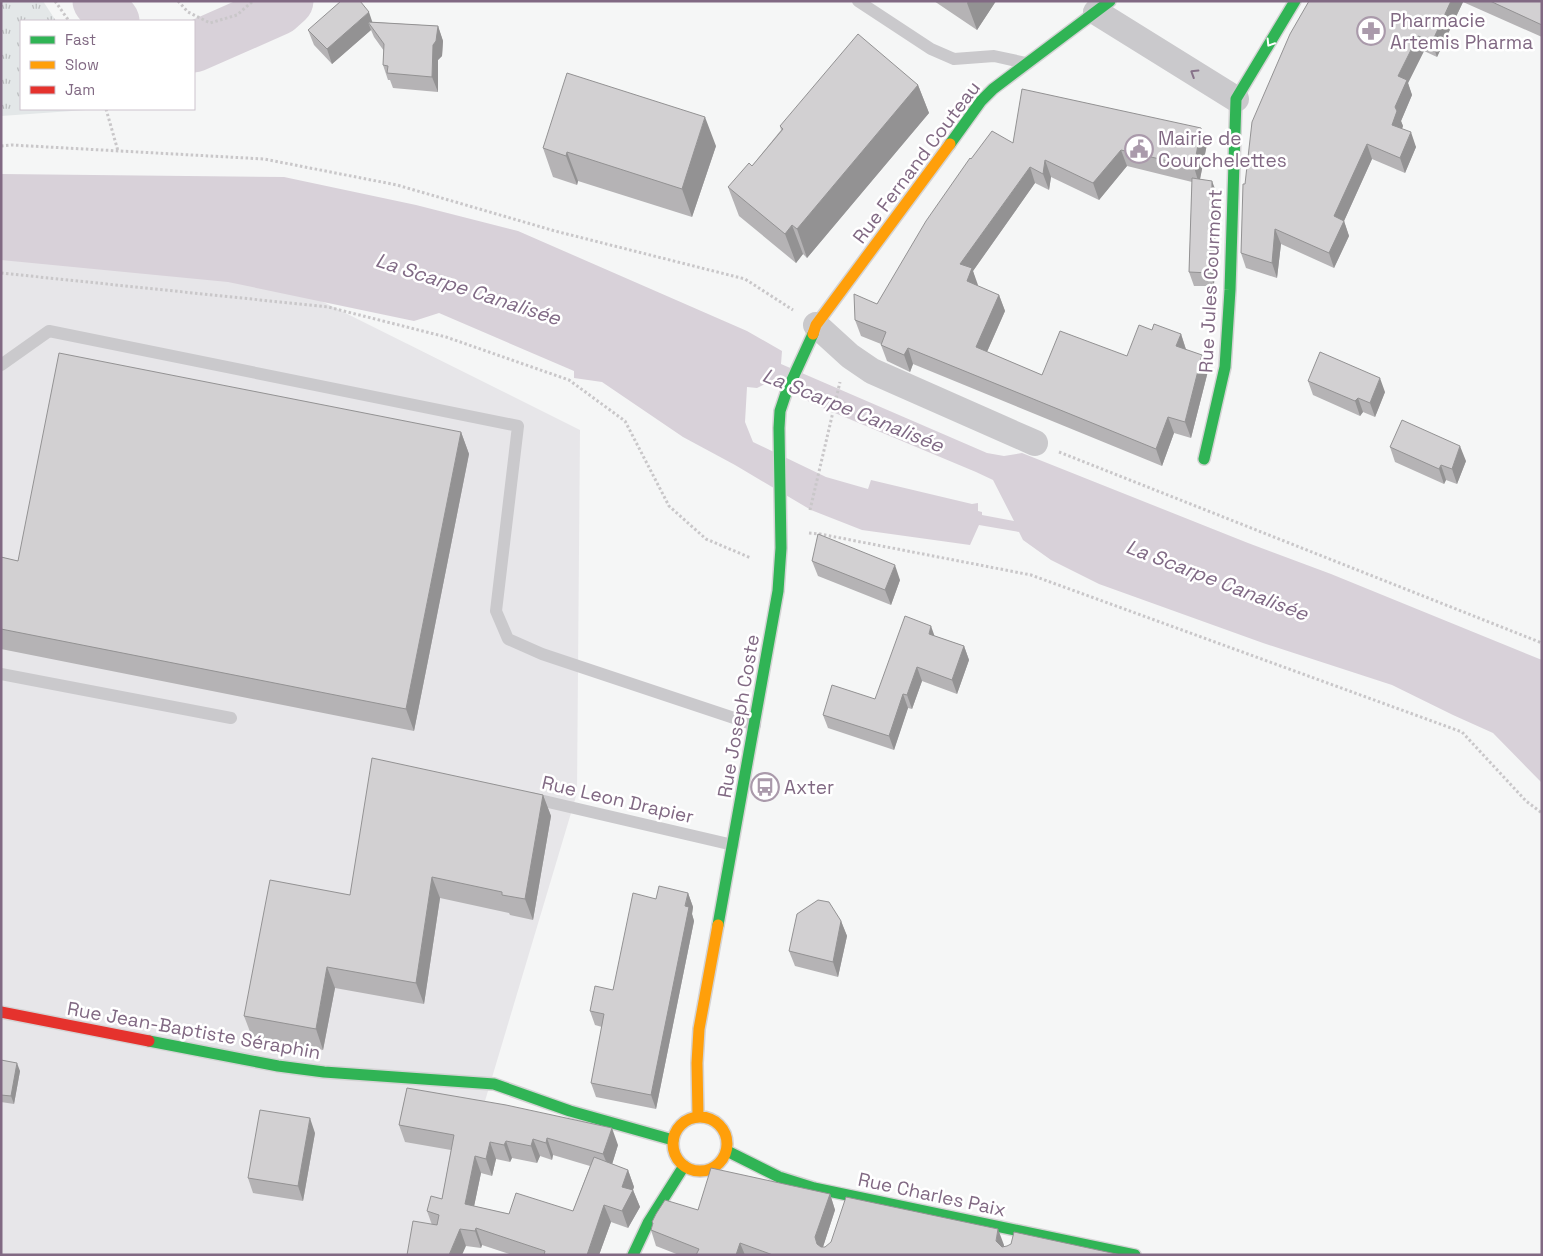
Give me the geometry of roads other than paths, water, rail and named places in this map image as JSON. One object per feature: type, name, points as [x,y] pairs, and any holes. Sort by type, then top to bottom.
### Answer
[{"type":"street","name":"Rue Jules Courmont","points":[[1204,458],[1225,367],[1230,290],[1236,99],[1295,1]]},
{"type":"street","name":"Rue Fernand Couteau","points":[[812,336],[981,101],[1026,63],[1103,7]]},
{"type":"street","points":[[1103,7],[1236,99]]},
{"type":"street","points":[[812,336],[850,356],[872,371],[1035,443]]},
{"type":"street","name":"Rue Joseph Coste","points":[[698,1116],[697,1063],[699,1029],[778,592],[780,568],[780,411],[786,393],[812,336]]},
{"type":"street","name":"Rue Jean-Baptiste Séraphin","points":[[1,1012],[278,1066],[324,1072],[494,1084],[570,1111],[673,1140]]},
{"type":"street","points":[[698,1116],[712,1120],[723,1130],[726,1136],[727,1151],[719,1164],[706,1171],[691,1170],[684,1166],[675,1155],[673,1140],[678,1127],[698,1116]]},
{"type":"street","name":"Rue Charles Paix","points":[[727,1151],[780,1177],[847,1199],[1014,1234],[1135,1255]]},
{"type":"street","points":[[634,1255],[648,1223],[684,1166]]},
{"type":"lane","points":[[858,1],[931,49],[954,59],[994,56],[1026,63]]},
{"type":"lane","points":[[1,365],[49,331],[518,426],[496,610],[508,639],[542,654],[755,725]]},
{"type":"lane","points":[[1,674],[231,718]]},
{"type":"lane","name":"Rue Leon Drapier","points":[[515,794],[733,845]]},
{"type":"water","name":"La Scarpe Canalisée","points":[[1,174],[284,177],[416,205],[518,231],[747,331],[782,351],[781,364],[987,453],[1004,456],[1022,453],[1331,574],[1542,660],[1542,783],[1493,733],[1392,685],[1263,643],[1099,584],[1051,560],[1023,540],[1019,532],[979,525],[970,545],[862,530],[811,510],[683,437],[602,382],[574,378],[574,371],[439,313],[414,321],[228,282],[1,260]],"holes":[[[775,379],[811,403],[993,480],[1014,521],[982,515],[982,512],[978,511],[978,503],[972,504],[871,480],[868,489],[826,477],[753,442],[745,422],[747,387],[757,388]]]},
{"type":"waterway","points":[[98,1],[113,20]]},
{"type":"waterway","points":[[195,47],[278,10],[288,1]]},
{"type":"place","name":"Pharmacie Artemis Pharma","points":[[1371,31]]},
{"type":"place","name":"Mairie de Courchelettes","points":[[1139,149]]},
{"type":"place","name":"Axter","points":[[765,787]]}]
